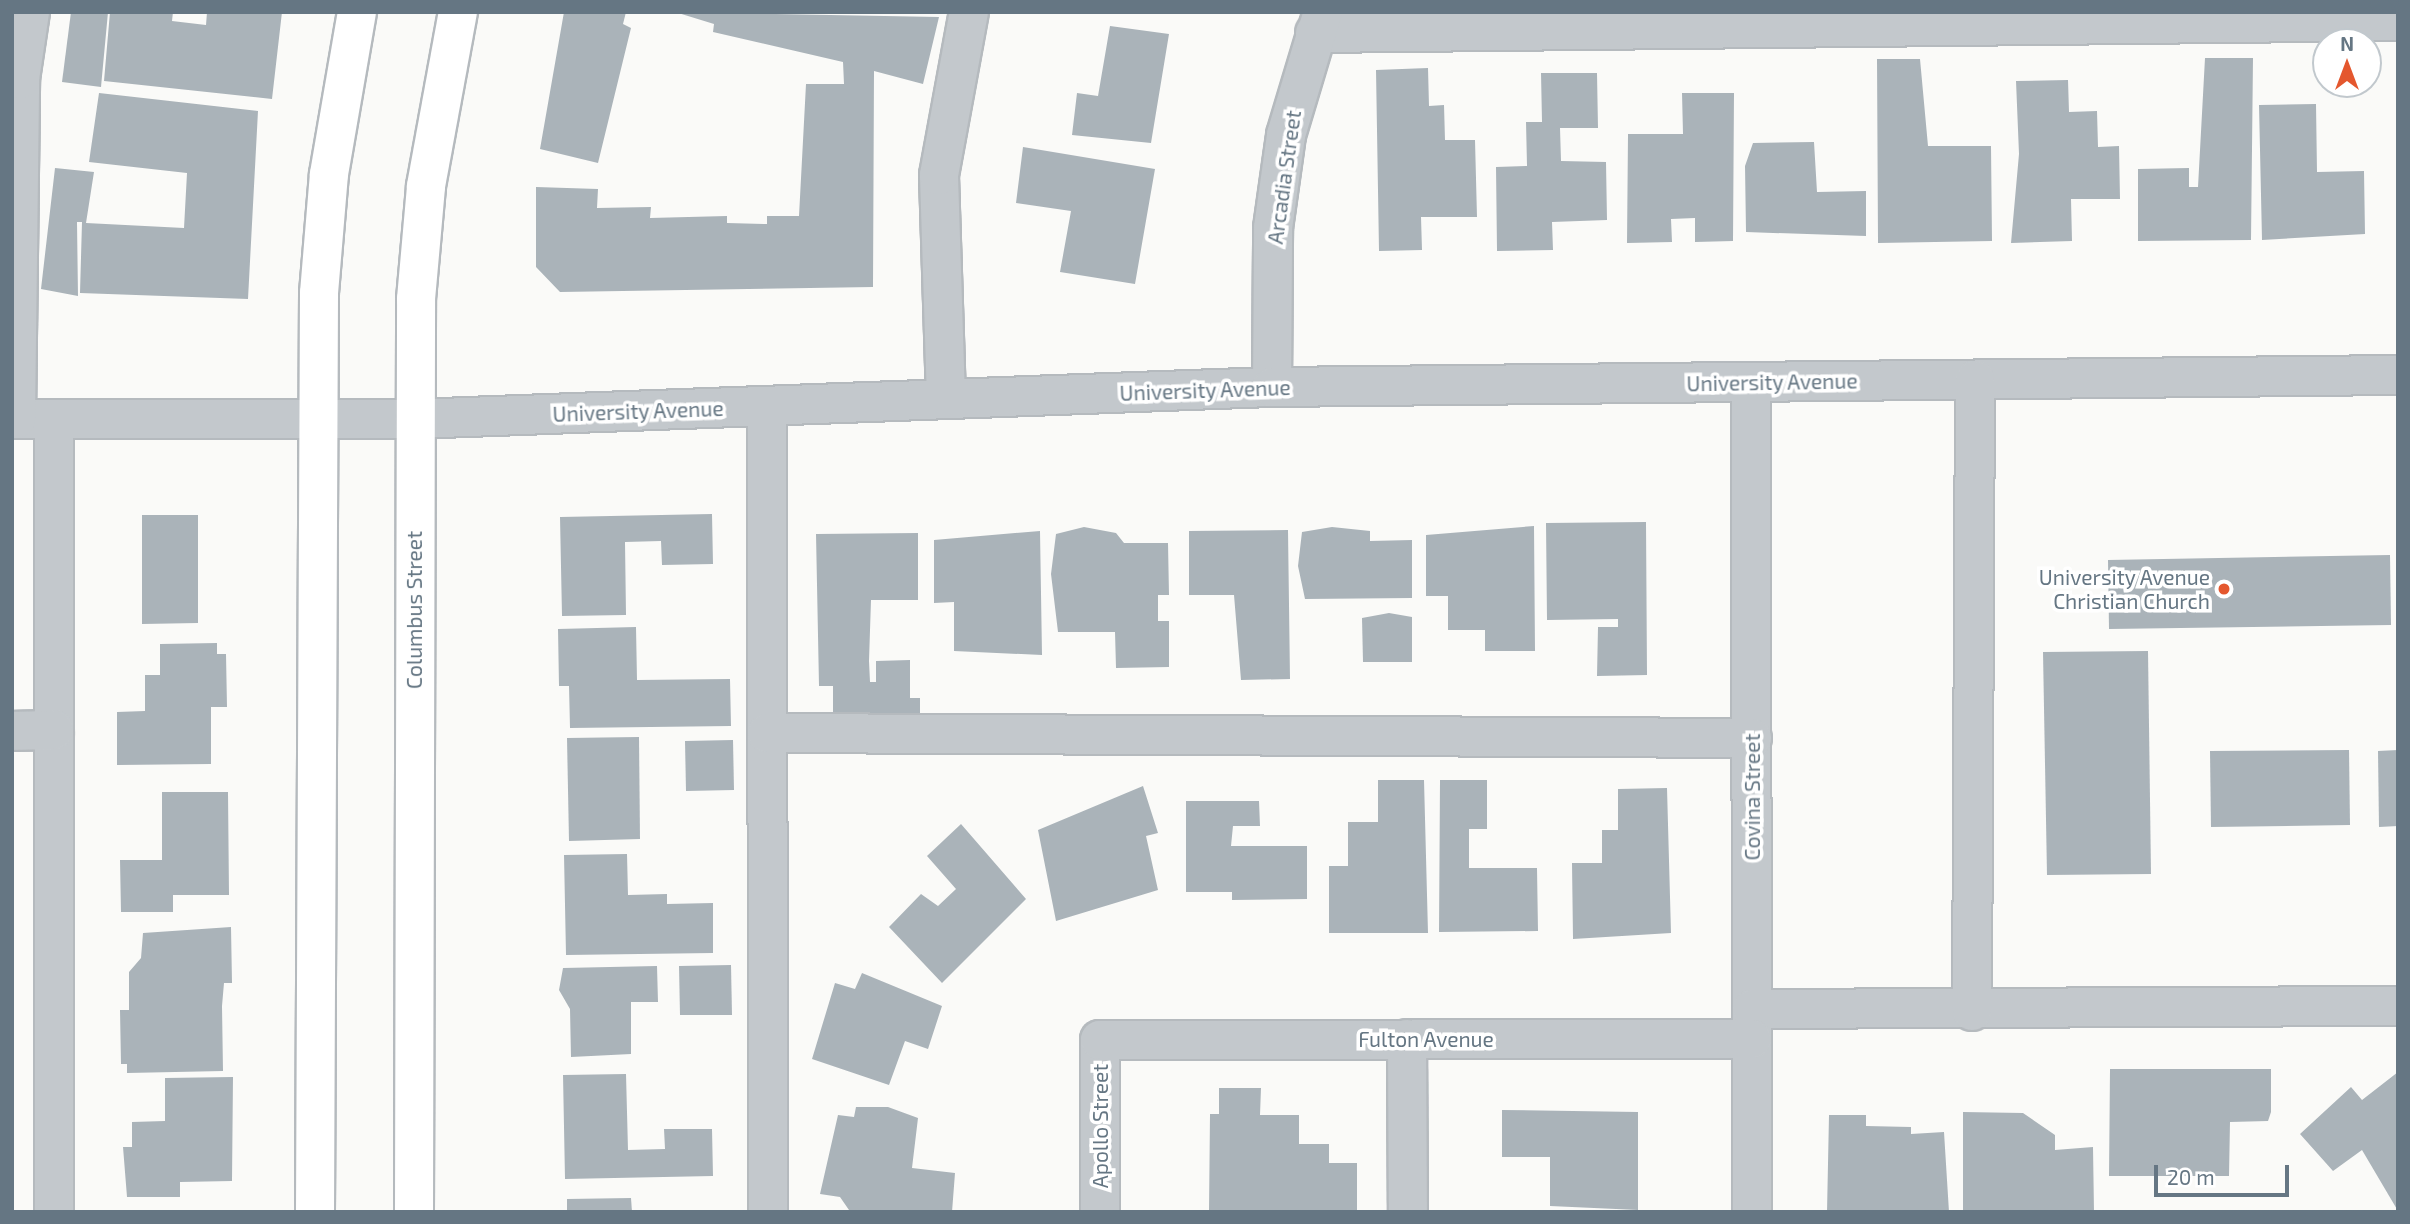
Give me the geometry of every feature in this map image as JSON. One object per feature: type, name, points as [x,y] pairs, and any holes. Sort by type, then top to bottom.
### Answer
[{"type":"main road","points":[[315,1212],[314,419],[329,174],[358,12]]},
{"type":"main road","name":"Columbus Street","points":[[414,1212],[414,419],[426,186],[458,12]]},
{"type":"street","points":[[14,419],[16,79],[30,12]]},
{"type":"street","points":[[946,399],[939,175],[969,12]]},
{"type":"street","points":[[1319,23],[2398,21]]},
{"type":"street","name":"Arcadia Street","points":[[1272,387],[1273,228],[1286,135],[1319,23]]},
{"type":"street","name":"University Avenue","points":[[14,419],[414,419],[1272,387],[2398,375]]},
{"type":"street","points":[[1972,1011],[1975,380]]},
{"type":"street","name":"Covina Street","points":[[1751,382],[1752,1212]]},
{"type":"street","points":[[767,406],[768,1212]]},
{"type":"street","points":[[54,419],[54,1212]]},
{"type":"street","points":[[12,731],[54,730]]},
{"type":"street","points":[[768,733],[1752,738]]},
{"type":"street","name":"Fulton Avenue","points":[[1100,1040],[1408,1039],[1972,1011],[2398,1006]]},
{"type":"street","points":[[1408,1039],[1408,1212]]},
{"type":"street","name":"Apollo Street","points":[[1100,1040],[1100,1212]]},
{"type":"building","points":[[71,12],[108,12],[101,87],[62,82]]},
{"type":"building","points":[[110,12],[173,12],[172,21],[206,25],[207,12],[282,12],[272,99],[104,81]]},
{"type":"building","points":[[564,12],[626,12],[623,24],[631,28],[598,163],[540,149]]},
{"type":"building","points":[[675,12],[939,17],[923,84],[874,71],[873,287],[560,292],[536,267],[536,187],[598,189],[597,208],[651,207],[650,218],[727,216],[727,223],[767,224],[767,216],[799,216],[806,84],[844,84],[843,62],[713,32],[714,24]]},
{"type":"building","points":[[1110,26],[1169,34],[1151,143],[1072,135],[1077,93],[1098,96]]},
{"type":"building","points":[[2205,58],[2253,58],[2251,240],[2138,241],[2138,169],[2189,168],[2189,187],[2198,187]]},
{"type":"building","points":[[1877,59],[1920,59],[1928,146],[1991,146],[1992,241],[1878,243]]},
{"type":"building","points":[[1428,68],[1429,106],[1444,105],[1445,140],[1475,140],[1477,217],[1421,217],[1422,250],[1379,251],[1376,70]]},
{"type":"building","points":[[1541,73],[1597,73],[1598,128],[1560,128],[1561,161],[1606,162],[1607,220],[1552,222],[1553,250],[1497,251],[1496,167],[1527,166],[1526,122],[1542,122]]},
{"type":"building","points":[[2068,80],[2069,112],[2097,111],[2098,147],[2119,146],[2120,199],[2071,199],[2072,241],[2011,243],[2019,154],[2016,81]]},
{"type":"building","points":[[99,93],[258,111],[248,299],[80,293],[82,222],[77,222],[78,296],[41,289],[55,168],[94,172],[86,223],[184,228],[187,173],[89,162]]},
{"type":"building","points":[[1682,93],[1734,93],[1733,241],[1695,242],[1695,218],[1671,219],[1672,242],[1627,243],[1628,134],[1683,134]]},
{"type":"building","points":[[2316,104],[2317,172],[2364,171],[2365,234],[2262,240],[2259,105]]},
{"type":"building","points":[[1814,142],[1817,192],[1866,191],[1866,236],[1746,232],[1745,166],[1753,143]]},
{"type":"building","points":[[1023,147],[1155,169],[1135,284],[1060,272],[1071,211],[1016,203]]},
{"type":"building","points":[[712,514],[713,564],[662,565],[661,541],[625,542],[626,615],[562,616],[560,517]]},
{"type":"building","points":[[142,515],[198,515],[198,623],[142,624]]},
{"type":"building","points":[[1646,522],[1647,675],[1597,676],[1598,627],[1618,627],[1618,619],[1547,620],[1546,523]]},
{"type":"building","points":[[1534,526],[1535,651],[1485,651],[1485,630],[1448,630],[1448,596],[1426,596],[1426,535]]},
{"type":"building","points":[[1084,527],[1116,533],[1124,543],[1168,543],[1169,595],[1158,595],[1158,621],[1169,621],[1169,667],[1116,668],[1115,632],[1058,632],[1051,574],[1056,534]]},
{"type":"building","points":[[1332,527],[1370,531],[1370,541],[1412,540],[1412,598],[1305,599],[1298,566],[1302,532]]},
{"type":"building","points":[[1288,530],[1290,679],[1241,680],[1234,595],[1189,595],[1189,531]]},
{"type":"building","points":[[1040,531],[1042,655],[954,651],[954,602],[934,603],[934,540]]},
{"type":"building","points":[[918,533],[918,600],[871,600],[869,661],[870,682],[876,682],[876,661],[910,660],[910,698],[920,698],[920,716],[833,717],[833,686],[819,686],[816,534]]},
{"type":"building","points":[[2390,555],[2391,625],[2109,629],[2108,560]]},
{"type":"building","points":[[1389,613],[1412,617],[1412,662],[1363,662],[1362,618]]},
{"type":"building","points":[[636,627],[637,680],[730,679],[731,726],[570,728],[569,686],[559,686],[558,629]]},
{"type":"building","points":[[217,643],[217,654],[226,654],[227,707],[211,707],[211,764],[117,765],[117,712],[145,711],[145,675],[160,675],[160,644]]},
{"type":"building","points":[[2148,651],[2151,874],[2047,875],[2043,652]]},
{"type":"building","points":[[639,737],[640,839],[569,841],[567,738]]},
{"type":"building","points":[[733,740],[734,790],[686,791],[685,741]]},
{"type":"building","points":[[2349,750],[2350,825],[2211,827],[2210,751]]},
{"type":"building","points":[[2398,750],[2398,826],[2379,827],[2378,751]]},
{"type":"building","points":[[1378,780],[1424,780],[1428,933],[1329,933],[1329,866],[1348,866],[1348,822],[1378,822]]},
{"type":"building","points":[[1440,780],[1487,780],[1487,829],[1469,829],[1469,868],[1537,868],[1538,931],[1439,932]]},
{"type":"building","points":[[1143,786],[1158,833],[1146,836],[1158,890],[1056,921],[1038,830]]},
{"type":"building","points":[[1667,788],[1671,933],[1573,939],[1572,863],[1602,863],[1602,830],[1618,830],[1618,789]]},
{"type":"building","points":[[162,792],[228,792],[229,895],[173,895],[173,912],[121,912],[120,860],[162,860]]},
{"type":"building","points":[[1186,801],[1259,801],[1260,826],[1233,826],[1231,846],[1307,846],[1307,899],[1232,900],[1232,892],[1186,892]]},
{"type":"building","points":[[961,824],[1026,899],[942,983],[889,927],[921,894],[938,906],[956,889],[927,856]]},
{"type":"building","points":[[627,854],[628,895],[667,894],[667,904],[713,903],[713,953],[566,955],[564,855]]},
{"type":"building","points":[[231,927],[232,983],[224,983],[222,1006],[223,1071],[127,1073],[127,1064],[121,1064],[120,1010],[129,1010],[129,972],[141,958],[143,933]]},
{"type":"building","points":[[731,965],[732,1015],[680,1015],[679,966]]},
{"type":"building","points":[[657,966],[658,1002],[631,1002],[631,1054],[571,1057],[570,1009],[559,990],[563,968]]},
{"type":"building","points":[[862,973],[942,1006],[928,1049],[905,1041],[889,1085],[812,1059],[835,983],[855,989]]},
{"type":"building","points":[[2110,1069],[2271,1069],[2271,1112],[2268,1121],[2230,1122],[2229,1176],[2109,1176]]},
{"type":"building","points":[[2398,1072],[2398,1211],[2362,1150],[2333,1171],[2300,1134],[2351,1087],[2362,1100]]},
{"type":"building","points":[[626,1074],[628,1150],[665,1149],[664,1129],[712,1129],[713,1176],[565,1179],[563,1075]]},
{"type":"building","points":[[233,1077],[232,1181],[180,1182],[180,1197],[127,1197],[123,1147],[132,1147],[132,1122],[165,1121],[165,1078]]},
{"type":"building","points":[[1219,1088],[1261,1088],[1260,1115],[1299,1115],[1299,1144],[1329,1144],[1329,1163],[1357,1163],[1357,1212],[1209,1212],[1210,1114],[1219,1114]]},
{"type":"building","points":[[856,1107],[888,1107],[918,1118],[912,1168],[955,1173],[952,1212],[849,1210],[840,1197],[820,1194],[838,1115],[854,1117]]},
{"type":"building","points":[[1502,1110],[1638,1112],[1638,1210],[1550,1206],[1550,1157],[1502,1157]]},
{"type":"building","points":[[1963,1112],[2023,1113],[2055,1135],[2055,1150],[2093,1147],[2094,1212],[1963,1212]]},
{"type":"building","points":[[1829,1115],[1866,1115],[1866,1126],[1911,1127],[1911,1134],[1944,1132],[1949,1212],[1827,1212]]},
{"type":"building","points":[[631,1198],[632,1212],[567,1212],[567,1199]]},
{"type":"place","name":"University Avenue Christian Church","points":[[2224,589]]}]
